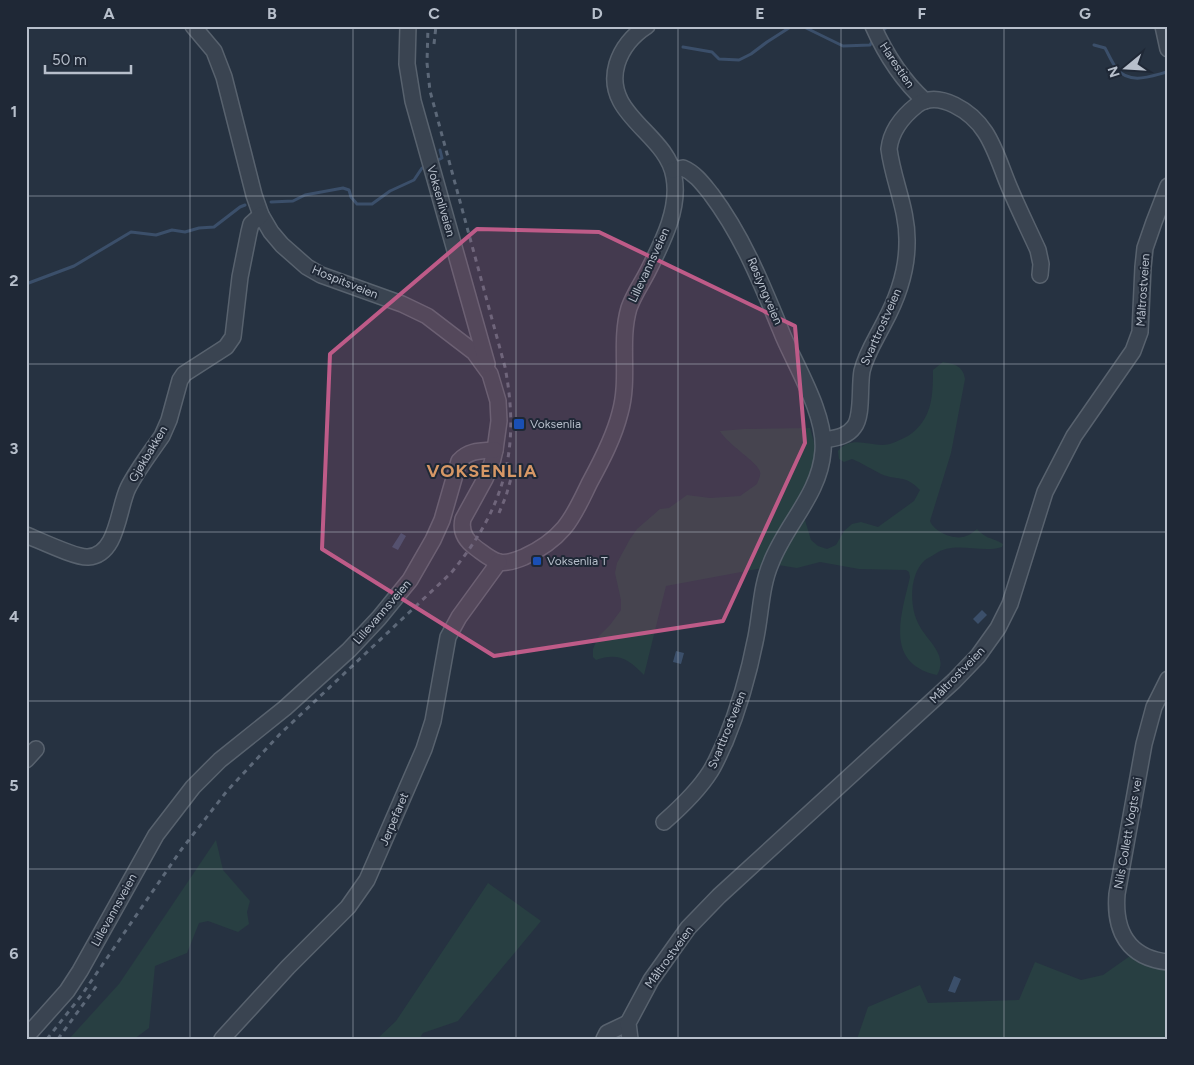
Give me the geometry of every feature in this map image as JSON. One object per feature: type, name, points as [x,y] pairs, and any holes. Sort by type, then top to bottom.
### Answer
[{"type":"street","name":"Hospitsveien","points":[[193,26],[214,51],[224,77],[245,164],[261,215],[271,232],[282,245],[307,267],[321,275],[402,304],[427,316],[474,352],[490,374],[498,401],[499,422],[495,450]]},
{"type":"street","name":"Voksenliveien","points":[[408,26],[407,64],[413,101],[490,374]]},
{"type":"street","name":"Lillevannsveien","points":[[499,562],[514,561],[530,554],[549,542],[563,529],[581,501],[614,432],[624,395],[625,335],[629,309],[648,271],[671,216],[675,195],[673,170],[663,151],[623,106],[615,87],[616,69],[623,51],[634,36],[647,26]]},
{"type":"street","name":"Harestien","points":[[873,26],[877,36],[904,79],[925,101]]},
{"type":"street","points":[[1163,26],[1168,49]]},
{"type":"street","points":[[925,101],[940,101],[958,107],[984,130],[1038,250],[1041,264],[1040,275]]},
{"type":"street","name":"Svarttrostveien","points":[[664,822],[683,806],[711,771],[725,740],[745,685],[756,636],[767,571],[779,543],[815,484],[822,465],[824,440],[838,438],[846,434],[855,426],[858,420],[860,384],[865,361],[886,321],[901,281],[906,255],[906,227],[890,157],[890,139],[907,114],[925,101]]},
{"type":"street","name":"Røslyngveien","points":[[673,170],[683,168],[696,176],[718,204],[740,238],[758,274],[815,407],[824,440]]},
{"type":"street","name":"Måltrostveien","points":[[628,1023],[651,980],[688,928],[726,890],[944,690],[978,656],[994,634],[1010,604],[1045,492],[1074,436],[1128,359],[1137,342],[1142,316],[1145,248],[1168,186]]},
{"type":"street","name":"Gjøkbakken","points":[[26,535],[88,557],[99,553],[110,541],[117,526],[127,489],[166,427],[180,380],[184,374],[226,347],[233,337],[247,239],[251,224],[261,215]]},
{"type":"street","name":"Lillevannsveien","points":[[26,1037],[52,1010],[80,971],[156,834],[173,811],[193,787],[220,760],[311,685],[380,618],[410,580],[433,540],[442,520],[459,461],[472,452],[495,450]]},
{"type":"street","points":[[495,450],[489,471],[466,514],[462,527],[464,535],[470,543],[490,558],[499,562]]},
{"type":"street","name":"Jerpefaret","points":[[222,1039],[288,967],[348,907],[367,880],[398,813],[427,740],[439,694],[448,637],[459,617],[499,562]]},
{"type":"street","name":"Nils Collett Vogts vei","points":[[1168,679],[1154,707],[1144,744],[1117,894],[1116,913],[1123,934],[1135,951],[1149,958],[1168,962]]},
{"type":"street","points":[[604,1039],[608,1033],[628,1023],[630,1039]]},
{"type":"highlighted area","points":[[477,229],[599,232],[795,326],[805,443],[723,621],[494,656],[322,549],[330,354]]},
{"type":"green space","points":[[943,362],[958,366],[965,379],[951,453],[930,521],[940,532],[951,536],[966,536],[977,529],[987,537],[1003,544],[1002,547],[994,549],[959,547],[943,550],[925,560],[920,566],[913,582],[913,609],[919,625],[939,655],[940,668],[937,675],[920,669],[909,660],[903,649],[900,636],[901,622],[910,577],[909,572],[906,570],[859,569],[820,562],[797,568],[778,565],[666,586],[644,675],[623,659],[611,657],[596,660],[593,657],[593,649],[598,637],[621,610],[621,600],[615,573],[617,563],[637,529],[660,509],[669,508],[687,495],[710,498],[740,496],[757,484],[760,475],[758,468],[729,442],[720,431],[810,428],[816,450],[815,465],[802,510],[811,540],[818,546],[827,549],[836,545],[844,531],[852,524],[861,522],[878,527],[914,501],[920,490],[915,485],[905,480],[881,474],[852,459],[844,462],[839,459],[838,451],[843,446],[859,442],[889,444],[908,436],[916,430],[922,423],[929,407],[933,370]]},
{"type":"green space","points":[[216,840],[223,870],[250,901],[247,912],[249,924],[238,932],[208,921],[199,923],[187,953],[155,966],[149,1028],[134,1039],[69,1039],[119,984]]},
{"type":"green space","points":[[488,883],[541,921],[458,1021],[423,1033],[419,1039],[377,1039],[396,1021]]},
{"type":"green space","points":[[1130,956],[1168,967],[1168,1039],[857,1039],[868,1007],[920,985],[928,1003],[1019,1000],[1035,962],[1081,980],[1103,975]]},
{"type":"water","points":[[401,533],[406,536],[398,550],[392,547]]},
{"type":"water","points":[[982,610],[987,615],[978,624],[973,619]]},
{"type":"water","points":[[676,651],[684,653],[681,664],[673,662]]},
{"type":"water","points":[[954,976],[961,979],[955,993],[948,991]]},
{"type":"waterway","points":[[683,47],[712,52],[719,59],[739,60],[792,26]]},
{"type":"waterway","points":[[802,26],[843,46],[870,45],[873,40]]},
{"type":"waterway","points":[[880,33],[888,26]]},
{"type":"waterway","points":[[1094,45],[1105,48],[1117,69],[1128,77],[1141,78],[1167,72]]},
{"type":"waterway","points":[[438,160],[442,158],[440,150]]},
{"type":"waterway","points":[[271,202],[293,201],[305,195],[343,188],[349,190],[351,197],[357,204],[372,204],[390,191],[414,180],[422,168]]},
{"type":"waterway","points":[[26,284],[74,266],[131,232],[156,235],[172,230],[185,232],[199,228],[214,227],[245,205]]},
{"type":"railway","points":[[47,1039],[81,996],[181,850],[227,791],[280,734],[451,573],[469,549],[496,502],[509,452],[511,425],[505,367],[430,91],[427,63],[428,26]]},
{"type":"railway","points":[[434,44],[436,26]]},
{"type":"railway","points":[[499,513],[512,475]]},
{"type":"railway","points":[[58,1039],[98,984]]},
{"type":"place","name":"Voksenlia","points":[[519,424]]},
{"type":"place","name":"Voksenlia T","points":[[537,561]]},
{"type":"district","name":"VOKSENLIA","points":[[482,471]]}]
